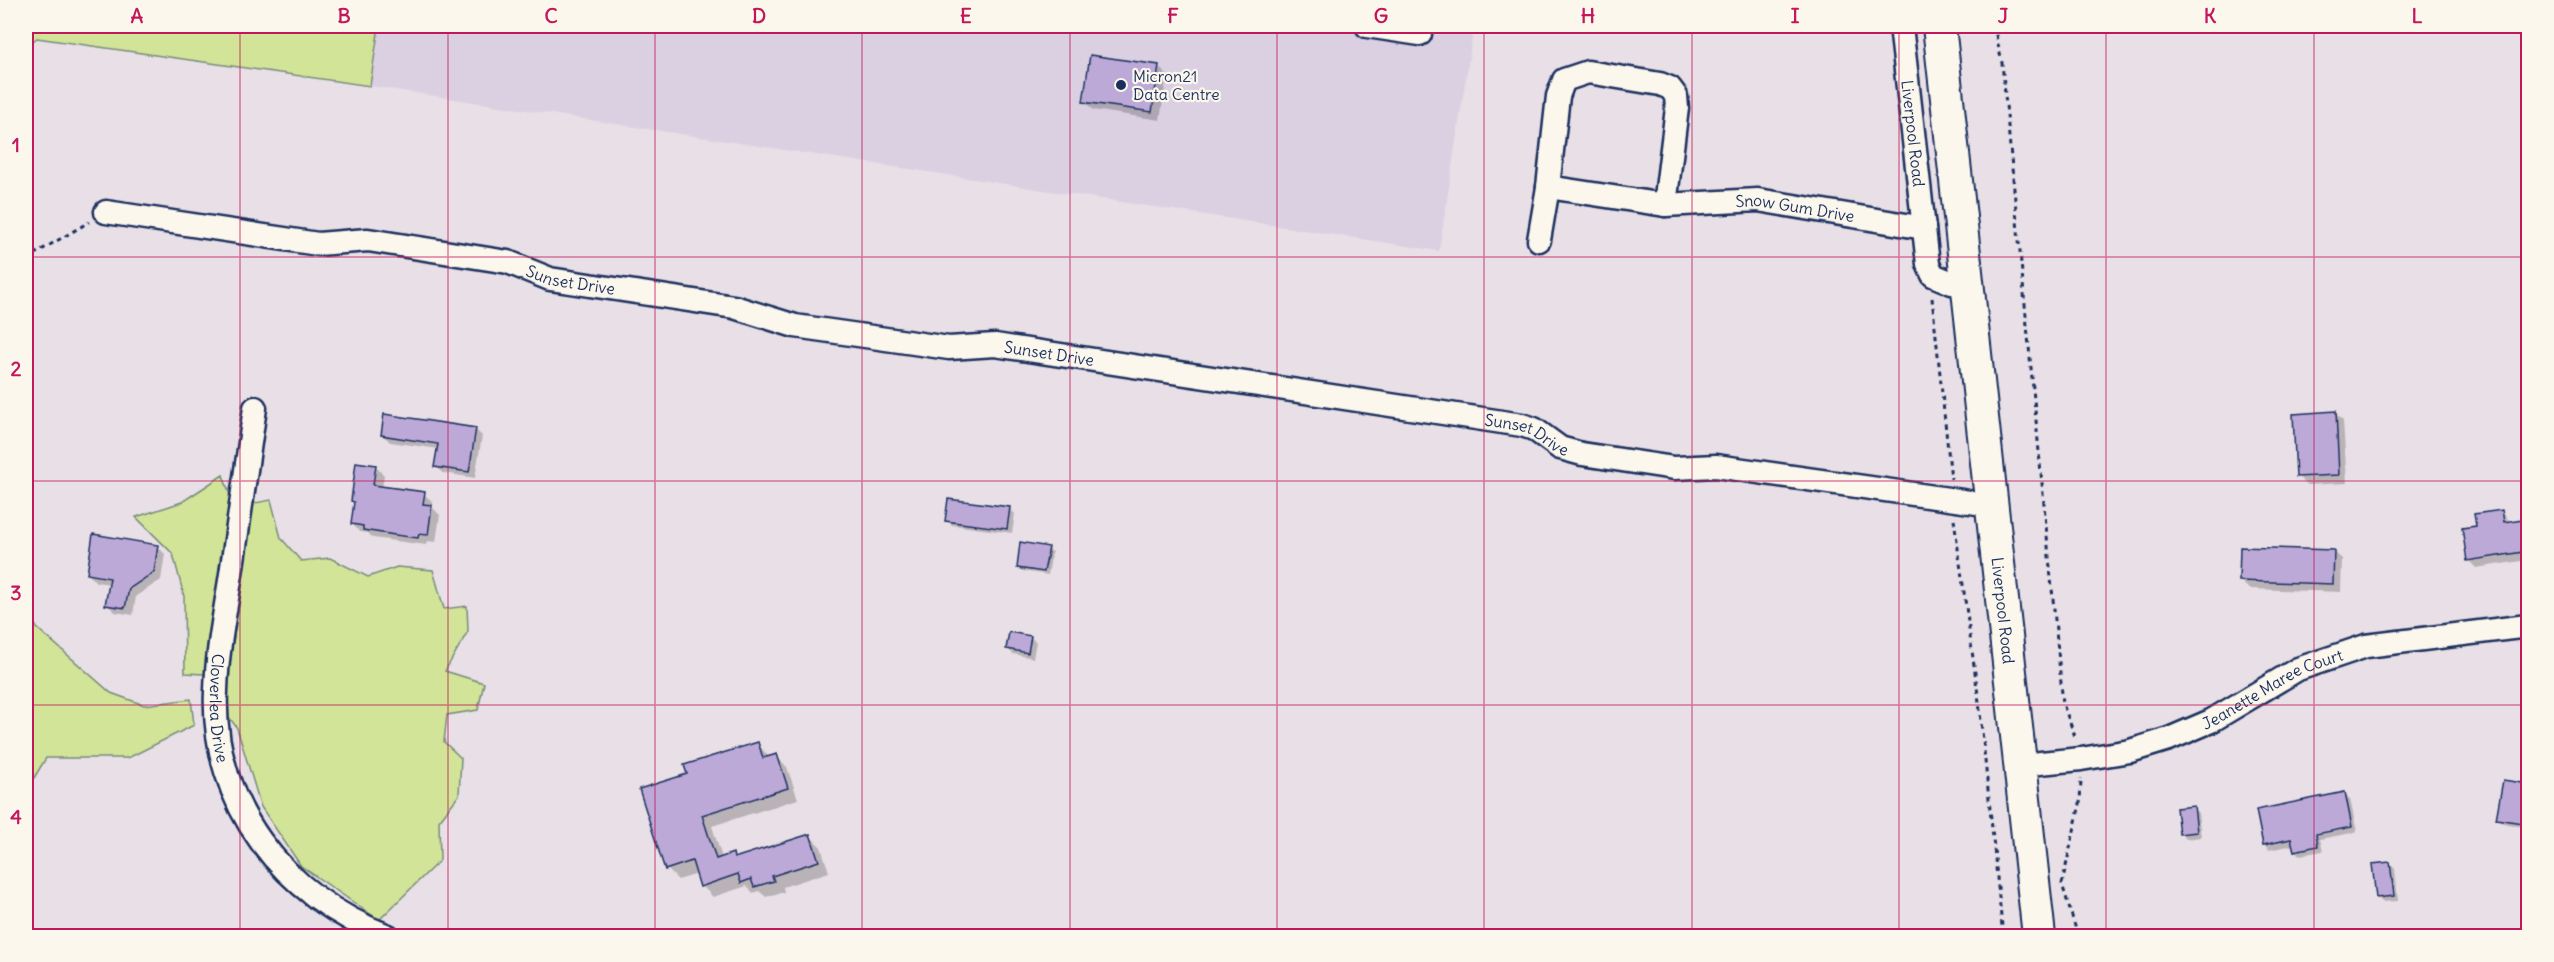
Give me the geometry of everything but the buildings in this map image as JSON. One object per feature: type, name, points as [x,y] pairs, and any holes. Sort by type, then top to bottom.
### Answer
[{"type":"main road","name":"Liverpool Road","points":[[1939,26],[2039,936]]},
{"type":"street","points":[[1367,26],[1420,34]]},
{"type":"street","name":"Liverpool Road","points":[[1901,26],[1928,264],[1933,275]]},
{"type":"street","points":[[1539,240],[1548,187],[1558,96],[1564,80],[1588,72],[1660,84],[1670,88],[1676,96],[1677,108],[1665,205]]},
{"type":"street","name":"Snow Gum Drive","points":[[1548,187],[1665,205],[1758,200],[1924,228]]},
{"type":"street","name":"Sunset Drive","points":[[106,212],[318,244],[353,240],[380,241],[508,262],[550,279],[734,307],[795,326],[950,348],[995,345],[1042,352],[1522,425],[1534,429],[1560,448],[1582,454],[1674,468],[1716,466],[1991,505]]},
{"type":"street","points":[[1933,275],[1952,284],[1968,284]]},
{"type":"street","name":"Cloverlea Drive","points":[[255,408],[219,652],[216,693],[218,733],[223,759],[232,789],[247,819],[261,844],[283,870],[338,914],[388,936]]},
{"type":"street","name":"Jeanette Maree Court","points":[[2020,765],[2130,751],[2169,739],[2211,721],[2289,674],[2328,657],[2366,646],[2400,640],[2529,626]]},
{"type":"path","points":[[1994,26],[2004,87],[2063,704],[2081,759],[2080,804],[2062,884],[2078,936]]},
{"type":"path","points":[[26,259],[106,212]]},
{"type":"path","points":[[1933,275],[1931,288],[1953,501],[1979,702],[2003,936]]},
{"type":"shaded area","points":[[316,26],[1474,26],[1439,251],[370,86],[377,35]]},
{"type":"green space","points":[[26,26],[379,26],[370,86],[37,38],[26,46]]},
{"type":"green space","points":[[223,475],[234,507],[271,500],[281,538],[301,561],[330,558],[368,577],[397,567],[433,570],[444,609],[467,606],[468,631],[445,671],[484,683],[478,710],[447,715],[444,742],[461,758],[459,795],[439,821],[440,860],[379,920],[301,866],[261,807],[237,728],[226,713],[223,675],[185,673],[184,596],[173,554],[136,517],[182,502]]},
{"type":"green space","points":[[26,607],[37,628],[111,693],[144,705],[191,699],[194,725],[128,758],[46,758],[26,791]]},
{"type":"place","name":"Micron21 Data Centre","points":[[1121,85]]}]
